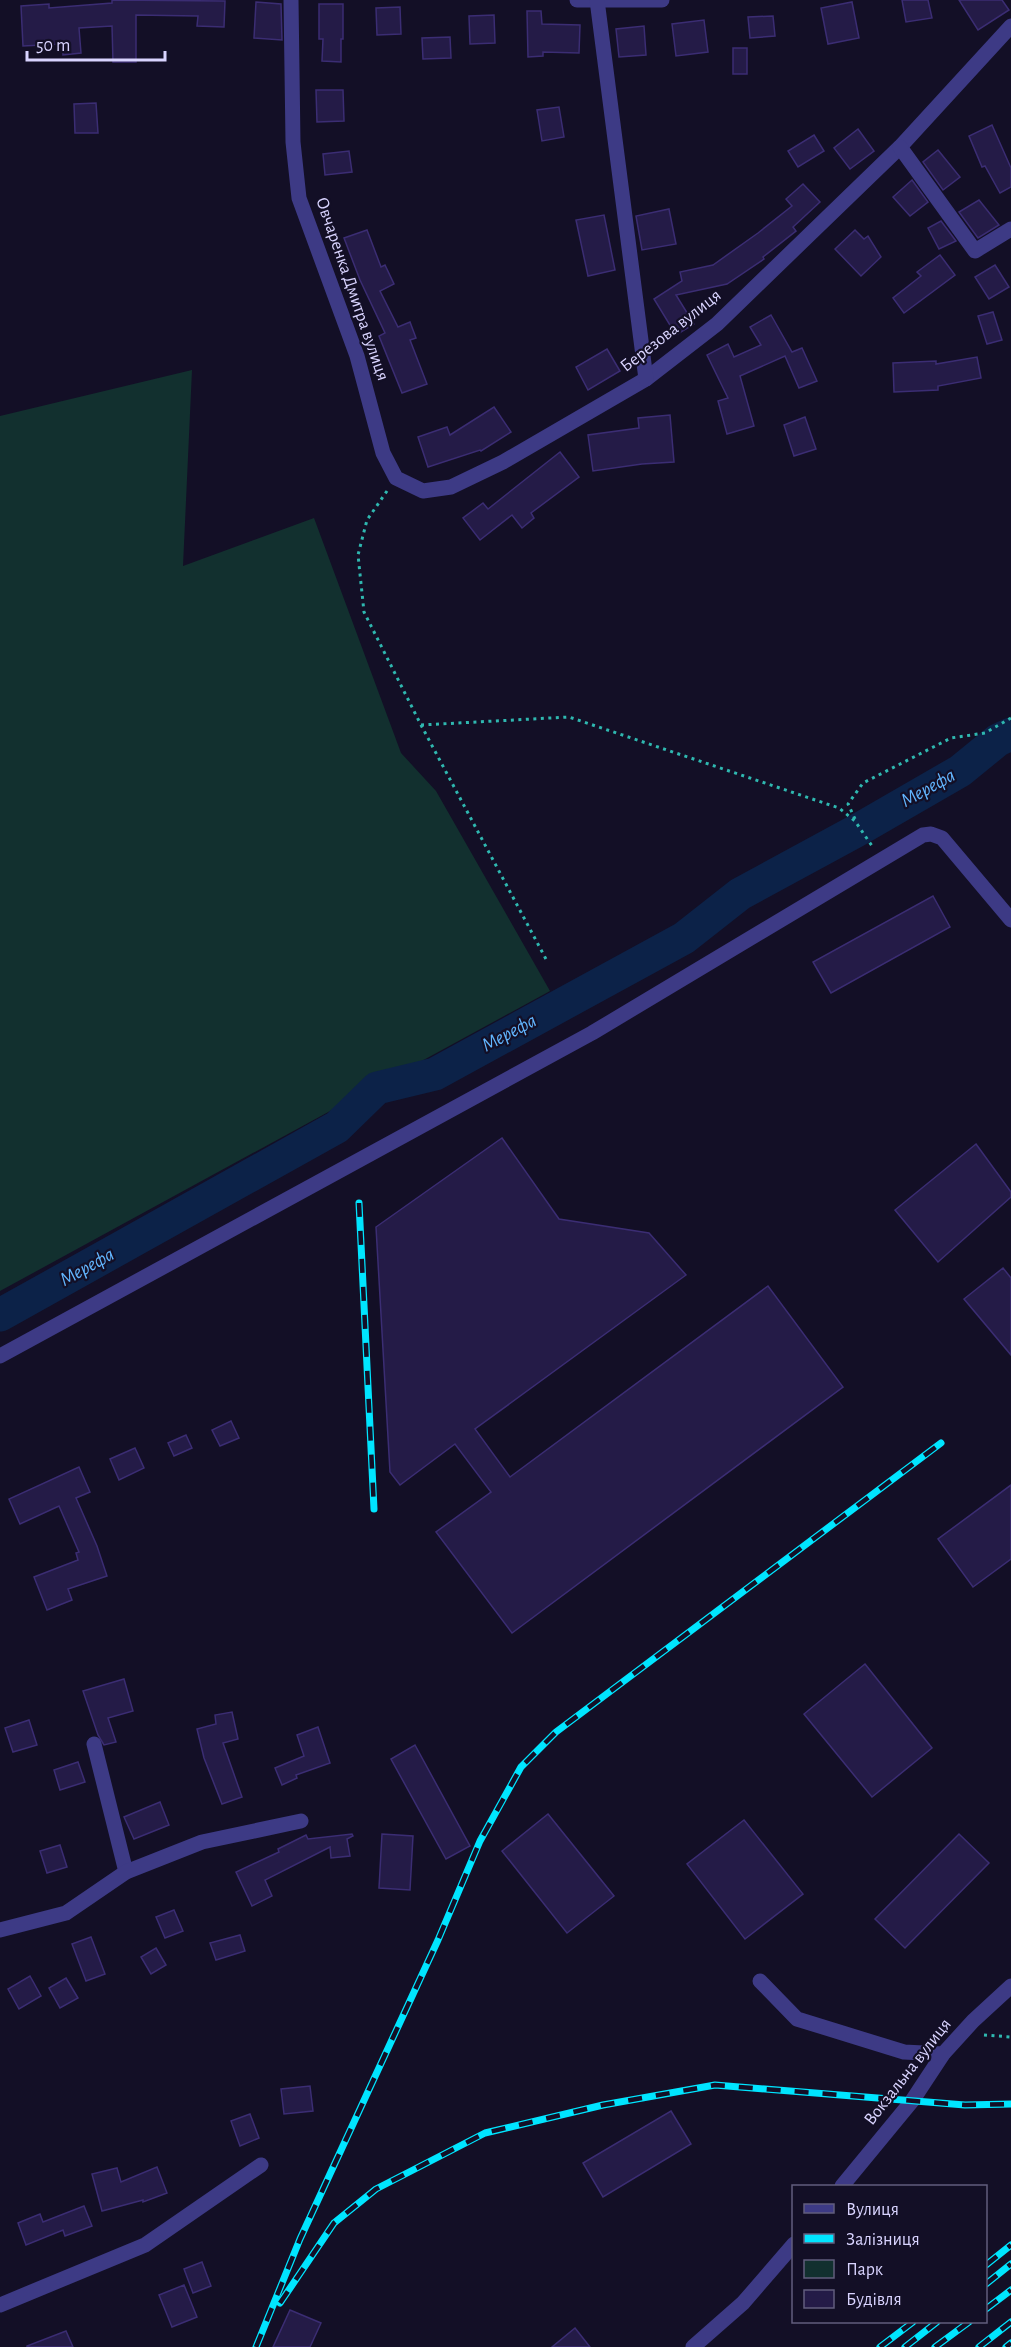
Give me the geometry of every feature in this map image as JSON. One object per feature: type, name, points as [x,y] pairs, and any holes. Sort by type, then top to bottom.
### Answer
[{"type":"street","name":"Овчаренка Дмитра вулиця","points":[[291,0],[293,142],[299,198],[357,356],[383,453],[396,478]]},
{"type":"street","points":[[577,0],[662,0]]},
{"type":"street","points":[[597,1],[646,379]]},
{"type":"street","name":"Березова вулиця","points":[[396,478],[423,491],[451,487],[502,462],[646,379],[717,324],[900,147],[1011,26]]},
{"type":"street","points":[[900,147],[975,251],[1011,229]]},
{"type":"street","points":[[0,1356],[592,1033],[923,835],[931,834],[942,838],[1011,920]]},
{"type":"street","points":[[94,1744],[126,1872]]},
{"type":"street","points":[[0,1930],[66,1913],[126,1872],[201,1842],[301,1821]]},
{"type":"street","points":[[760,1981],[797,2019],[904,2052],[943,2054]]},
{"type":"street","name":"Вокзальна вулиця","points":[[844,2185],[912,2101],[943,2054],[973,2021],[1011,1986]]},
{"type":"street","points":[[0,2305],[146,2245],[261,2165]]},
{"type":"street","points":[[693,2347],[743,2303],[792,2246]]},
{"type":"path","points":[[396,478],[367,520],[358,555],[364,612],[421,725],[547,961]]},
{"type":"path","points":[[421,725],[569,717],[839,808],[855,821],[867,836]]},
{"type":"path","points":[[855,821],[848,804],[863,783],[951,738],[985,733],[1011,718]]},
{"type":"green space","points":[[192,370],[183,566],[314,518],[401,753],[436,791],[550,991],[0,1291],[0,416]]},
{"type":"building","points":[[112,0],[225,1],[224,27],[197,26],[198,16],[136,15],[136,62],[113,62],[112,26],[79,28],[81,53],[63,55],[62,44],[23,46],[21,6],[49,4],[49,8],[112,3]]},
{"type":"building","points":[[902,0],[928,0],[932,18],[906,22]]},
{"type":"building","points":[[959,0],[1002,0],[1009,10],[978,30]]},
{"type":"building","points":[[256,2],[281,4],[282,40],[254,38]]},
{"type":"building","points":[[852,2],[859,38],[828,44],[821,8]]},
{"type":"building","points":[[319,4],[343,4],[341,62],[322,61],[323,39],[319,39]]},
{"type":"building","points":[[400,7],[401,34],[377,35],[376,8]]},
{"type":"building","points":[[527,11],[541,11],[542,24],[580,25],[579,53],[543,52],[543,56],[528,57]]},
{"type":"building","points":[[494,15],[495,43],[470,44],[469,16]]},
{"type":"building","points":[[773,16],[775,36],[750,38],[748,17]]},
{"type":"building","points":[[704,20],[708,52],[676,56],[672,24]]},
{"type":"building","points":[[644,26],[646,55],[619,57],[616,29]]},
{"type":"building","points":[[450,37],[451,58],[423,59],[422,38]]},
{"type":"building","points":[[733,48],[747,48],[747,74],[733,74]]},
{"type":"building","points":[[316,90],[343,90],[344,121],[317,122]]},
{"type":"building","points":[[96,103],[98,133],[75,133],[74,104]]},
{"type":"building","points":[[559,107],[564,137],[542,141],[537,110]]},
{"type":"building","points":[[992,125],[1011,168],[1011,187],[1000,193],[985,166],[982,167],[969,136]]},
{"type":"building","points":[[858,129],[874,151],[850,169],[834,148]]},
{"type":"building","points":[[814,135],[824,151],[798,167],[788,151]]},
{"type":"building","points":[[938,150],[960,177],[943,190],[923,162]]},
{"type":"building","points":[[349,151],[352,172],[325,175],[323,154]]},
{"type":"building","points":[[912,180],[928,202],[910,216],[893,197]]},
{"type":"building","points":[[803,184],[820,202],[793,227],[796,231],[763,257],[764,259],[727,284],[676,295],[694,324],[676,335],[654,299],[682,281],[680,272],[713,265],[758,233],[792,206],[786,199]]},
{"type":"building","points":[[979,200],[999,225],[978,238],[959,212]]},
{"type":"building","points":[[669,209],[676,244],[642,250],[636,216]]},
{"type":"building","points":[[604,215],[615,270],[588,276],[576,220]]},
{"type":"building","points":[[941,221],[956,241],[939,249],[928,228]]},
{"type":"building","points":[[367,230],[381,267],[385,265],[394,284],[380,291],[398,327],[410,322],[416,338],[410,340],[427,384],[402,393],[379,336],[385,333],[360,280],[344,238]]},
{"type":"building","points":[[855,230],[864,239],[868,236],[881,257],[861,276],[835,249]]},
{"type":"building","points":[[940,255],[955,275],[904,313],[893,298],[921,276],[917,272]]},
{"type":"building","points":[[995,265],[1009,287],[989,299],[975,277]]},
{"type":"building","points":[[993,312],[1002,340],[987,344],[978,316]]},
{"type":"building","points":[[771,315],[792,352],[802,348],[817,381],[799,388],[785,356],[740,376],[754,426],[727,434],[718,401],[728,398],[707,355],[728,344],[734,357],[761,345],[750,327]]},
{"type":"building","points":[[607,349],[620,371],[588,390],[576,367]]},
{"type":"building","points":[[977,357],[981,378],[938,386],[938,390],[894,392],[893,363],[936,361],[936,364]]},
{"type":"building","points":[[494,407],[511,432],[481,451],[428,467],[418,437],[447,427],[450,435]]},
{"type":"building","points":[[670,415],[674,462],[593,471],[588,435],[639,428],[638,418]]},
{"type":"building","points":[[805,417],[816,449],[794,456],[784,425]]},
{"type":"building","points":[[560,452],[579,477],[531,513],[534,518],[522,528],[512,515],[480,540],[463,518],[483,503],[488,509]]},
{"type":"building","points":[[933,896],[950,927],[831,993],[813,962]]},
{"type":"building","points":[[502,1138],[559,1219],[649,1233],[686,1275],[475,1429],[510,1477],[768,1286],[843,1387],[512,1633],[436,1532],[491,1492],[455,1444],[400,1485],[390,1472],[376,1227]]},
{"type":"building","points":[[976,1144],[1011,1192],[1011,1197],[938,1262],[895,1210]]},
{"type":"building","points":[[1003,1268],[1011,1278],[1011,1355],[964,1299]]},
{"type":"building","points":[[231,1421],[239,1438],[220,1446],[212,1430]]},
{"type":"building","points":[[186,1435],[192,1448],[174,1456],[168,1443]]},
{"type":"building","points":[[135,1448],[144,1468],[119,1480],[110,1459]]},
{"type":"building","points":[[79,1467],[90,1492],[76,1498],[107,1576],[68,1589],[72,1600],[47,1610],[34,1577],[78,1560],[76,1553],[79,1552],[59,1506],[20,1524],[9,1499]]},
{"type":"building","points":[[1011,1485],[1011,1559],[973,1587],[938,1539]]},
{"type":"building","points":[[865,1664],[932,1748],[872,1797],[804,1714]]},
{"type":"building","points":[[124,1679],[133,1711],[108,1718],[116,1742],[104,1745],[98,1735],[83,1691]]},
{"type":"building","points":[[232,1712],[238,1739],[223,1743],[242,1797],[222,1804],[204,1758],[197,1729],[216,1724],[215,1715]]},
{"type":"building","points":[[29,1720],[37,1745],[13,1752],[5,1728]]},
{"type":"building","points":[[318,1727],[330,1763],[296,1775],[297,1778],[282,1785],[275,1768],[304,1756],[297,1735]]},
{"type":"building","points":[[415,1745],[470,1846],[446,1859],[391,1759]]},
{"type":"building","points":[[78,1762],[85,1782],[60,1790],[54,1770]]},
{"type":"building","points":[[160,1802],[169,1825],[134,1839],[124,1817]]},
{"type":"building","points":[[548,1814],[614,1896],[567,1933],[502,1851]]},
{"type":"building","points":[[744,1820],[803,1894],[745,1939],[687,1864]]},
{"type":"building","points":[[352,1834],[353,1836],[347,1839],[350,1856],[331,1858],[330,1847],[265,1880],[272,1896],[252,1906],[236,1872],[279,1852],[278,1849],[306,1835],[308,1839]]},
{"type":"building","points":[[382,1834],[413,1836],[410,1890],[379,1888]]},
{"type":"building","points":[[959,1834],[989,1863],[905,1948],[875,1919]]},
{"type":"building","points":[[60,1845],[67,1867],[47,1873],[40,1851]]},
{"type":"building","points":[[174,1910],[183,1931],[165,1938],[156,1917]]},
{"type":"building","points":[[240,1935],[245,1951],[216,1960],[210,1943]]},
{"type":"building","points":[[91,1937],[105,1974],[86,1981],[72,1944]]},
{"type":"building","points":[[156,1948],[166,1965],[151,1974],[141,1957]]},
{"type":"building","points":[[30,1976],[41,1996],[19,2009],[8,1989]]},
{"type":"building","points":[[66,1978],[78,1998],[60,2008],[49,1988]]},
{"type":"building","points":[[310,2086],[313,2111],[284,2114],[281,2089]]},
{"type":"building","points":[[671,2111],[691,2144],[603,2197],[583,2163]]},
{"type":"building","points":[[250,2114],[259,2138],[240,2146],[231,2121]]},
{"type":"building","points":[[157,2167],[167,2193],[143,2202],[143,2200],[102,2211],[92,2174],[117,2168],[121,2182]]},
{"type":"building","points":[[84,2206],[92,2226],[65,2236],[63,2230],[26,2245],[18,2223],[40,2214],[43,2222]]},
{"type":"building","points":[[202,2262],[211,2286],[193,2293],[184,2269]]},
{"type":"building","points":[[184,2285],[197,2317],[172,2327],[159,2295]]},
{"type":"building","points":[[290,2310],[321,2323],[310,2347],[273,2347]]},
{"type":"building","points":[[575,2328],[590,2347],[552,2347]]},
{"type":"building","points":[[66,2331],[73,2347],[27,2347],[27,2346]]},
{"type":"waterway","name":"Мерефа","points":[[0,1315],[337,1127],[377,1088],[435,1074],[684,938],[740,894],[960,771],[998,740],[1011,734]]},
{"type":"railway","points":[[359,1203],[374,1509]]},
{"type":"railway","points":[[256,2347],[300,2239],[438,1940],[480,1841],[521,1767],[556,1732],[941,1443]]},
{"type":"railway","points":[[280,2303],[334,2223],[376,2189],[485,2133],[603,2105],[715,2085],[965,2105],[1011,2104]]},
{"type":"railway","points":[[987,2264],[1011,2245]]},
{"type":"railway","points":[[987,2283],[1011,2264]]},
{"type":"railway","points":[[987,2308],[1011,2290]]},
{"type":"railway","points":[[979,2347],[1011,2322]]},
{"type":"railway","points":[[880,2347],[912,2323]]},
{"type":"railway","points":[[905,2347],[936,2323]]},
{"type":"railway","points":[[935,2347],[968,2323]]},
{"type":"railway","points":[[1006,2347],[1011,2343]]}]
